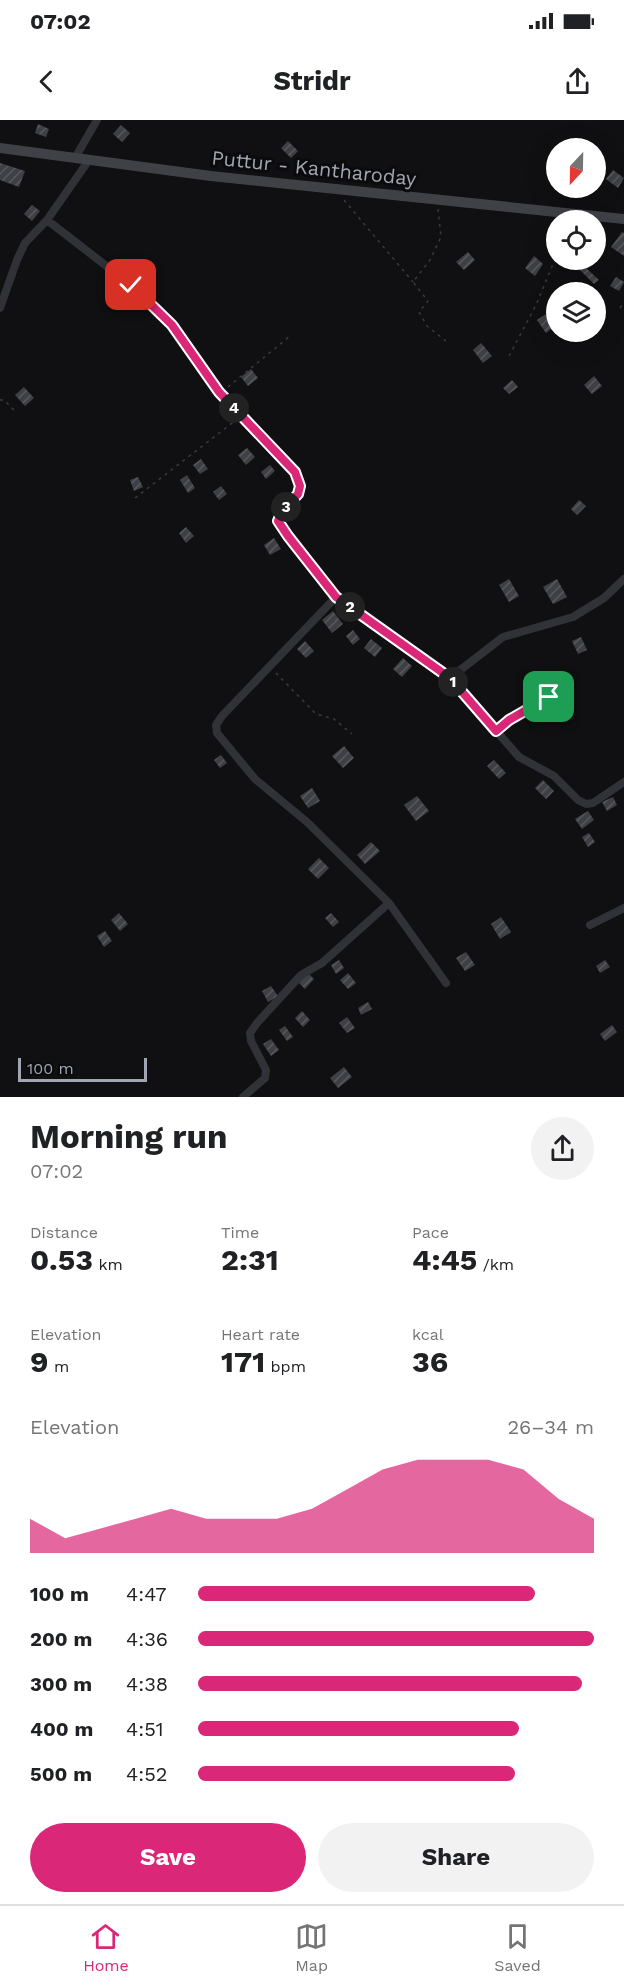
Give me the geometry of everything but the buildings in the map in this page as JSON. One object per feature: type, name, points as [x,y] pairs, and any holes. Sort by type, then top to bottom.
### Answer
[{"type":"main road","name":"Puttur - Kantharoday","points":[[0,148],[211,176],[624,219]]},
{"type":"street","points":[[75,158],[97,120]]},
{"type":"street","points":[[0,308],[25,243],[47,220],[89,160]]},
{"type":"street","points":[[47,220],[131,285],[159,310],[220,394],[295,472],[300,486],[298,494],[282,511],[278,521],[336,597],[450,678],[519,757],[554,776],[578,800],[586,804],[593,803],[624,782]]},
{"type":"street","points":[[450,678],[502,637],[573,617],[604,598],[624,579]]},
{"type":"street","points":[[336,597],[222,716],[216,725],[217,733],[255,779],[307,822],[389,903],[446,983]]},
{"type":"street","points":[[243,1097],[265,1078],[266,1070],[250,1041],[250,1033],[257,1023],[301,975],[322,963],[389,903]]},
{"type":"street","points":[[590,925],[624,908]]},
{"type":"path","points":[[334,188],[428,301],[420,312],[427,326],[446,341]]},
{"type":"path","points":[[413,282],[430,260],[441,237],[437,199]]},
{"type":"path","points":[[509,356],[536,305],[551,270]]},
{"type":"path","points":[[620,308],[624,302]]},
{"type":"path","points":[[220,394],[290,336]]},
{"type":"path","points":[[0,400],[4,400],[17,413]]},
{"type":"path","points":[[135,498],[241,416]]},
{"type":"path","points":[[270,666],[316,714],[334,718],[352,734]]},
{"type":"path","points":[[496,731],[509,720],[549,697]]},
{"type":"route","points":[[131,285],[159,310],[219,392],[295,472],[300,486],[298,494],[282,511],[278,521],[336,597],[450,678],[496,731],[509,720],[549,697]]}]
